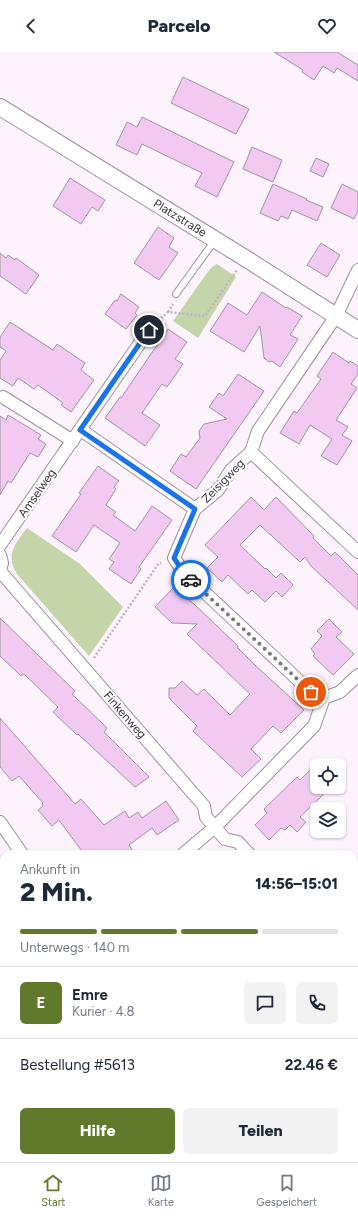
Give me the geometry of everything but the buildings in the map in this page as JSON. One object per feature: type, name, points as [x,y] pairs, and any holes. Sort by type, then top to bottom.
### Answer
[{"type":"street","name":"Platzstraße","points":[[0,107],[245,258],[358,330]]},
{"type":"street","name":"Zeisigweg","points":[[174,558],[195,509],[218,490],[231,470],[251,452],[258,431],[336,316],[358,270]]},
{"type":"street","name":"Amselweg","points":[[0,545],[149,330]]},
{"type":"street","points":[[3,397],[73,441]]},
{"type":"street","points":[[80,430],[195,509]]},
{"type":"street","points":[[251,452],[358,552]]},
{"type":"street","points":[[0,555],[2,563],[0,570]]},
{"type":"street","points":[[174,558],[184,573],[311,692],[324,698],[340,692],[358,675]]},
{"type":"street","name":"Finkenweg","points":[[0,570],[204,806],[206,817],[225,838],[238,842],[245,850]]},
{"type":"street","points":[[188,850],[215,827],[314,726],[324,698]]},
{"type":"street","points":[[0,822],[19,850]]},
{"type":"lane","points":[[176,294],[215,240]]},
{"type":"path","points":[[149,330],[168,312],[205,316],[245,258]]},
{"type":"path","points":[[86,670],[159,563],[174,558]]},
{"type":"green space","points":[[217,264],[236,277],[198,338],[173,321],[207,273]]},
{"type":"green space","points":[[27,528],[80,564],[123,607],[89,656],[17,574],[13,567],[13,550]]},
{"type":"way so far","points":[[191,580],[311,692]]},
{"type":"route","points":[[149,330],[80,430],[195,509],[174,558],[184,573],[191,580]]}]
